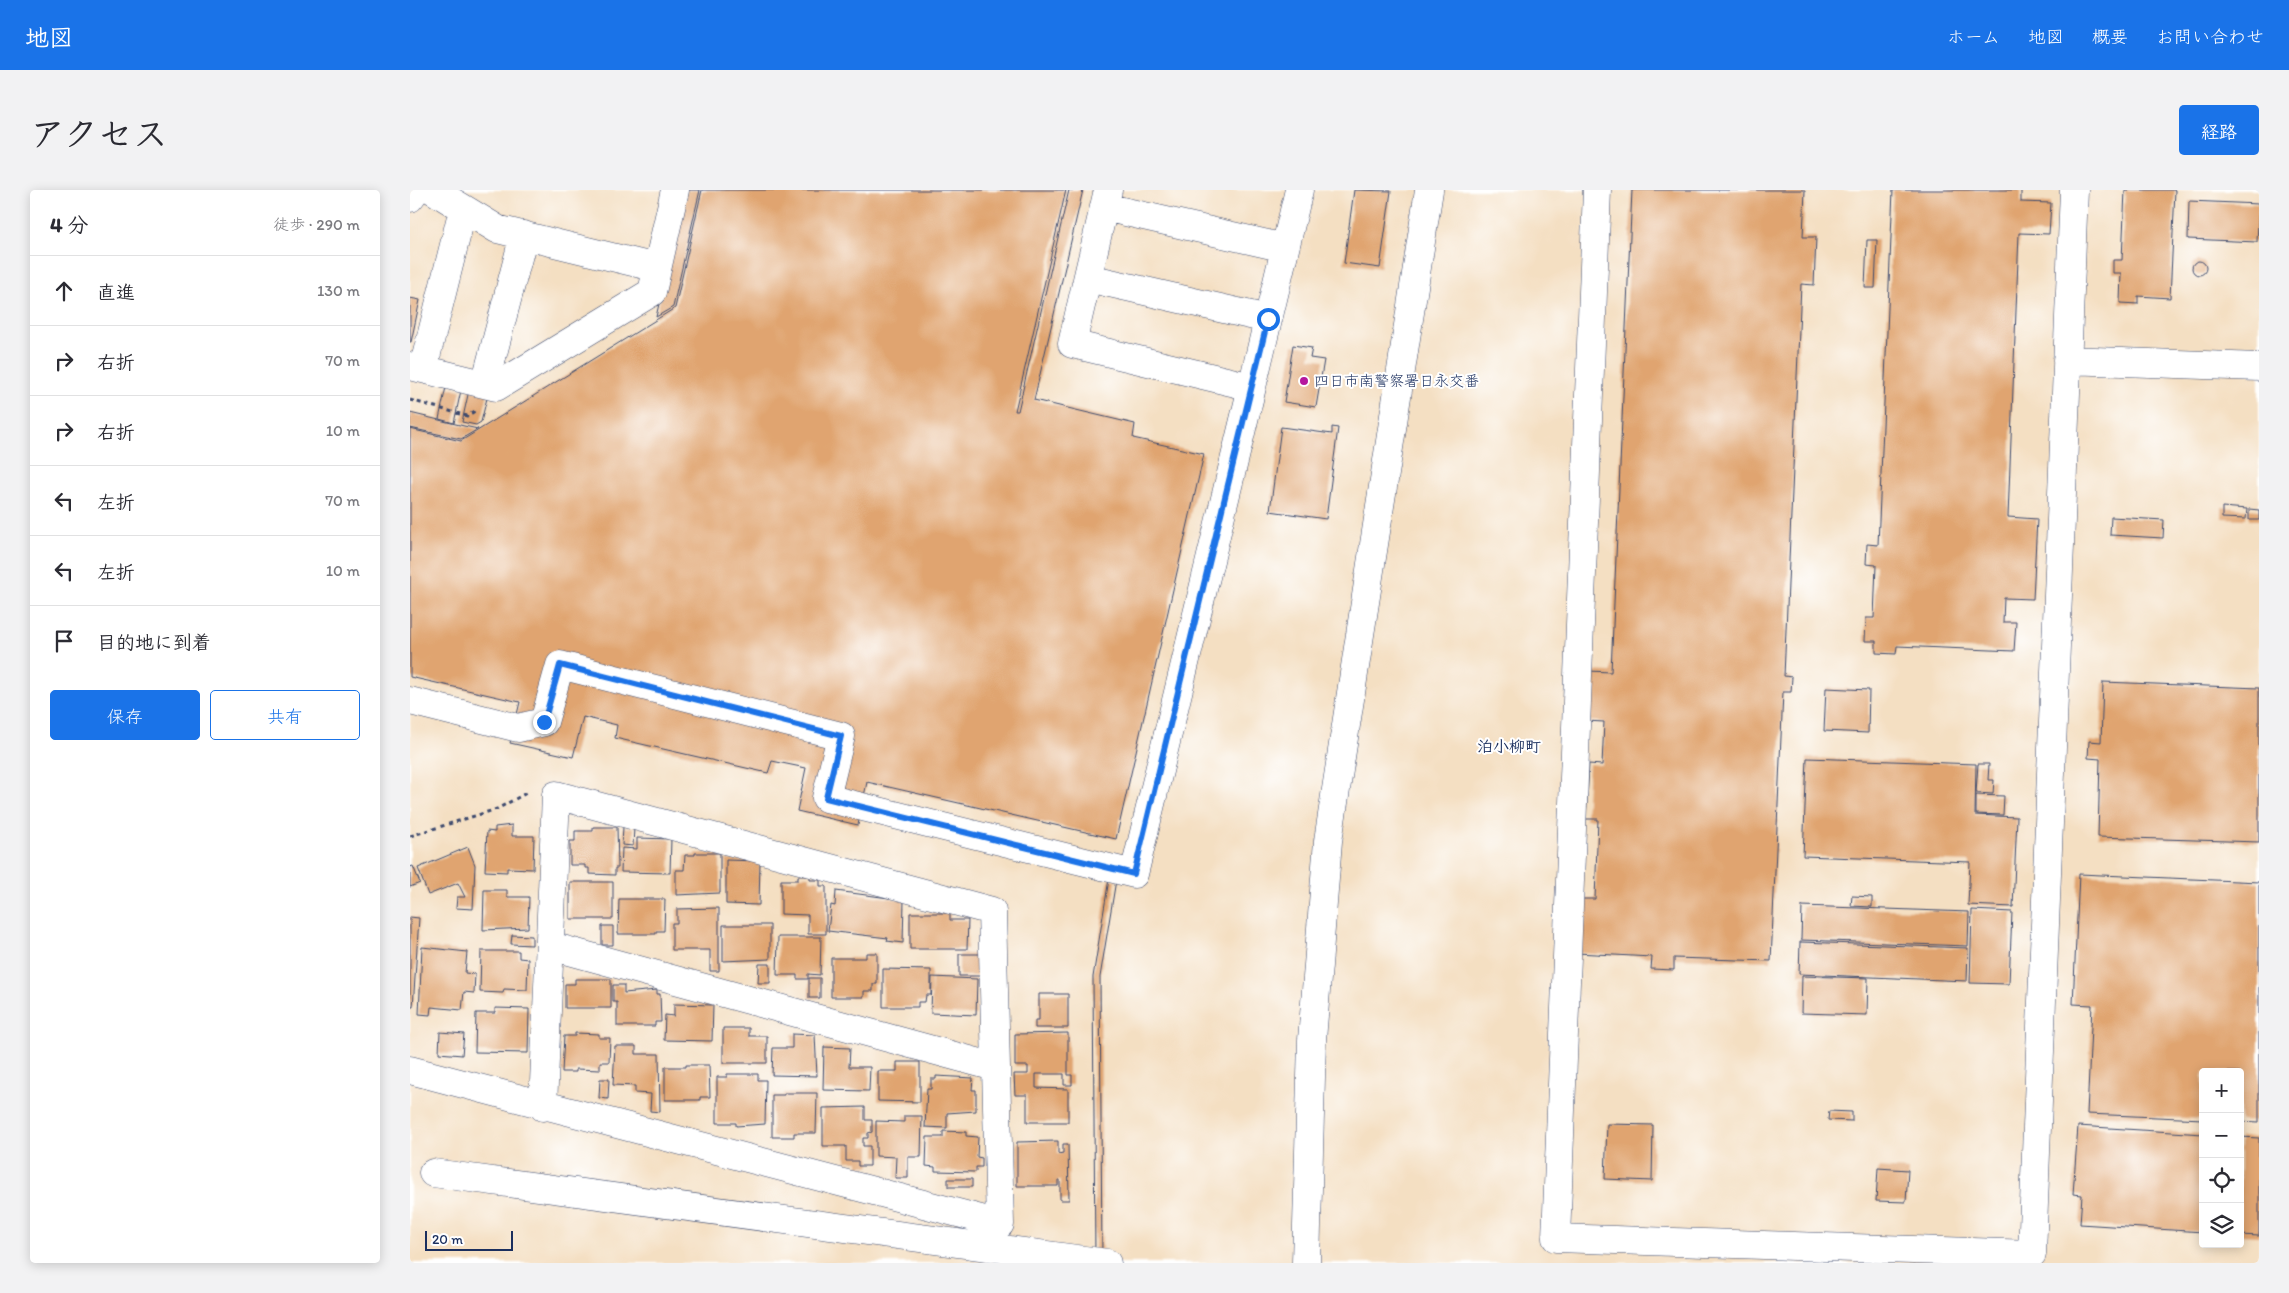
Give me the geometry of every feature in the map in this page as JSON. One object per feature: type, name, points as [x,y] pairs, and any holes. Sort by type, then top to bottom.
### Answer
[{"type":"street","points":[[410,198],[416,190]]},
{"type":"street","points":[[433,190],[496,229],[657,268]]},
{"type":"street","points":[[410,701],[518,728],[544,722],[560,665],[841,736],[826,798],[1134,874],[1299,190]]},
{"type":"street","points":[[1306,1263],[1312,1040],[1328,841],[1429,190]]},
{"type":"street","points":[[1597,190],[1556,1238],[2032,1254],[2074,190]]},
{"type":"street","points":[[464,209],[417,367],[496,387],[652,292],[668,192]]},
{"type":"street","points":[[1252,387],[1072,344],[1106,199],[1285,248]]},
{"type":"street","points":[[485,384],[524,235]]},
{"type":"street","points":[[1088,278],[1268,319]]},
{"type":"street","points":[[2067,360],[2259,367]]},
{"type":"street","points":[[410,1070],[543,1107],[1000,1224],[992,911],[556,795],[543,1107]]},
{"type":"street","points":[[551,946],[995,1067]]},
{"type":"street","points":[[433,1173],[1107,1263]]},
{"type":"path","points":[[410,836],[497,810],[541,784],[556,795]]},
{"type":"building","points":[[685,190],[700,190],[673,307],[656,317]]},
{"type":"building","points":[[702,190],[1066,190],[1015,411],[1018,411],[1069,190],[1083,190],[1034,400],[1135,424],[1133,438],[1204,454],[1116,839],[867,782],[858,825],[797,811],[806,768],[772,761],[768,773],[615,738],[617,725],[583,717],[573,757],[510,743],[520,702],[410,677],[410,429],[461,441],[675,308]]},
{"type":"building","points":[[1354,190],[1391,191],[1380,268],[1344,263]]},
{"type":"building","points":[[1632,190],[1805,190],[1803,237],[1816,237],[1814,285],[1801,284],[1784,676],[1792,677],[1791,692],[1783,692],[1771,961],[1674,958],[1674,970],[1651,969],[1652,957],[1576,953],[1578,899],[1595,899],[1598,819],[1586,819],[1589,764],[1602,765],[1604,722],[1586,721],[1588,671],[1611,672]]},
{"type":"building","points":[[1893,190],[2021,190],[2021,202],[2051,203],[2049,234],[2019,233],[2008,517],[2037,519],[2033,599],[2004,598],[2003,622],[2016,622],[2014,651],[1897,646],[1896,654],[1876,653],[1876,641],[1865,641],[1866,618],[1874,618],[1876,565],[1866,564],[1867,544],[1878,545]]},
{"type":"building","points":[[2125,190],[2175,190],[2170,298],[2138,296],[2138,304],[2120,303],[2121,273],[2113,273],[2113,260],[2122,260]]},
{"type":"building","points":[[2189,201],[2259,204],[2257,242],[2188,239]]},
{"type":"building","points":[[1867,240],[1877,240],[1875,288],[1865,288]]},
{"type":"building","points":[[2199,261],[2204,263],[2206,268],[2204,273],[2199,275],[2194,273],[2192,268],[2194,263]]},
{"type":"building","points":[[410,298],[420,300],[411,342],[410,342]]},
{"type":"building","name":"四日市南警察署日永交番","points":[[1293,345],[1312,348],[1310,358],[1324,360],[1316,407],[1284,402]]},
{"type":"building","points":[[446,387],[461,390],[454,423],[439,419]]},
{"type":"building","points":[[469,390],[488,394],[481,422],[476,425],[462,422]]},
{"type":"building","points":[[410,413],[478,429],[461,439],[410,428]]},
{"type":"building","points":[[1281,427],[1332,434],[1332,427],[1338,428],[1326,519],[1270,511]]},
{"type":"building","points":[[2222,507],[2247,509],[2246,519],[2222,518]]},
{"type":"building","points":[[2249,509],[2259,510],[2259,520],[2249,520]]},
{"type":"building","points":[[2111,517],[2164,520],[2163,538],[2110,535]]},
{"type":"building","points":[[2103,682],[2259,688],[2259,842],[2098,837],[2100,759],[2088,758],[2089,741],[2101,742]]},
{"type":"building","points":[[1826,688],[1869,690],[1868,733],[1824,731]]},
{"type":"building","points":[[1807,758],[1976,764],[1975,815],[2017,817],[2013,907],[1968,905],[1970,862],[1803,856]]},
{"type":"building","points":[[1978,764],[1989,764],[1988,780],[1994,780],[1993,794],[1976,793]]},
{"type":"building","points":[[1976,795],[2004,796],[2003,815],[1976,814]]},
{"type":"building","points":[[512,825],[512,836],[534,836],[533,869],[507,868],[507,872],[485,871],[487,831],[495,832],[495,827]]},
{"type":"building","points":[[593,827],[617,827],[618,868],[615,868],[615,875],[589,874],[589,868],[585,868],[585,865],[570,865],[570,841],[575,841],[575,831],[593,831]]},
{"type":"building","points":[[623,827],[634,828],[633,846],[622,845]]},
{"type":"building","points":[[637,838],[671,839],[670,873],[621,872],[622,848],[637,849]]},
{"type":"building","points":[[468,847],[475,865],[473,909],[456,908],[457,897],[465,897],[458,883],[428,895],[418,868]]},
{"type":"building","points":[[695,853],[720,853],[720,893],[676,895],[676,870],[684,870],[685,855],[695,855]]},
{"type":"building","points":[[726,860],[760,861],[759,905],[726,904]]},
{"type":"building","points":[[413,866],[420,883],[410,887],[410,867]]},
{"type":"building","points":[[2079,874],[2259,882],[2259,1122],[2244,1121],[2244,1068],[2199,1068],[2199,1119],[2087,1114],[2092,1005],[2073,1004]]},
{"type":"building","points":[[798,876],[810,876],[810,880],[820,880],[820,886],[826,886],[826,934],[808,934],[808,915],[781,914],[781,880],[798,880]]},
{"type":"building","points":[[1109,879],[1116,880],[1100,977],[1102,1260],[1095,1260],[1093,977]]},
{"type":"building","points":[[570,882],[613,882],[613,919],[570,919]]},
{"type":"building","points":[[484,890],[507,890],[507,897],[529,897],[528,928],[483,930]]},
{"type":"building","points":[[836,891],[904,900],[903,943],[887,941],[888,938],[828,931],[831,905],[835,906]]},
{"type":"building","points":[[1852,896],[1872,897],[1872,907],[1851,906]]},
{"type":"building","points":[[619,899],[665,899],[664,931],[656,931],[656,934],[618,934]]},
{"type":"building","points":[[1802,906],[1969,912],[1968,946],[1801,940]]},
{"type":"building","points":[[719,908],[719,971],[710,971],[710,950],[672,950],[672,923],[677,923],[677,909]]},
{"type":"building","points":[[1972,910],[2012,912],[2009,984],[1970,983]]},
{"type":"building","points":[[910,913],[950,913],[950,920],[968,920],[967,949],[910,949]]},
{"type":"building","points":[[410,917],[419,918],[413,1007],[410,1007]]},
{"type":"building","points":[[723,925],[770,925],[770,959],[723,961]]},
{"type":"building","points":[[602,926],[613,926],[613,945],[602,945]]},
{"type":"building","points":[[512,935],[532,936],[532,945],[511,944]]},
{"type":"building","points":[[778,937],[821,937],[820,975],[808,974],[808,979],[797,979],[797,975],[777,975]]},
{"type":"building","points":[[1800,942],[1968,948],[1967,981],[1799,974]]},
{"type":"building","points":[[422,947],[467,952],[465,973],[475,974],[474,993],[464,992],[462,1010],[431,1007],[430,1015],[419,1014]]},
{"type":"building","points":[[481,951],[519,951],[519,958],[528,959],[527,990],[504,989],[503,993],[480,992]]},
{"type":"building","points":[[866,953],[877,953],[877,984],[873,984],[873,991],[864,991],[864,997],[831,997],[831,958],[866,958]]},
{"type":"building","points":[[959,954],[980,954],[980,976],[959,976]]},
{"type":"building","points":[[759,964],[770,964],[770,983],[758,983]]},
{"type":"building","points":[[883,969],[931,970],[931,995],[926,995],[925,1002],[918,1002],[918,1007],[883,1007]]},
{"type":"building","points":[[1802,976],[1868,978],[1867,1015],[1801,1013]]},
{"type":"building","points":[[932,977],[977,979],[976,1015],[931,1013]]},
{"type":"building","points":[[809,978],[820,978],[820,998],[809,998]]},
{"type":"building","points":[[575,979],[611,979],[611,1008],[565,1008],[565,984],[575,984]]},
{"type":"building","points":[[613,985],[624,985],[624,993],[657,990],[657,994],[660,994],[661,1022],[655,1022],[655,1026],[617,1026],[617,1002],[613,1002]]},
{"type":"building","points":[[1039,994],[1068,994],[1068,1028],[1035,1028],[1035,1020],[1039,1020]]},
{"type":"building","points":[[674,1004],[713,1005],[712,1041],[664,1040],[665,1015],[674,1016]]},
{"type":"building","points":[[495,1008],[529,1009],[528,1053],[475,1052],[476,1013],[495,1013]]},
{"type":"building","points":[[723,1028],[749,1028],[749,1036],[767,1036],[767,1063],[723,1063]]},
{"type":"building","points":[[440,1032],[464,1034],[462,1055],[439,1053]]},
{"type":"building","points":[[575,1033],[599,1034],[599,1038],[610,1038],[609,1062],[600,1062],[600,1070],[576,1069],[576,1072],[562,1072],[564,1036],[575,1036]]},
{"type":"building","points":[[1068,1033],[1068,1075],[1072,1075],[1072,1085],[1064,1085],[1064,1074],[1036,1074],[1036,1088],[1068,1089],[1068,1122],[1027,1122],[1027,1095],[1015,1095],[1014,1074],[1028,1074],[1028,1066],[1015,1066],[1015,1034]]},
{"type":"building","points":[[792,1034],[815,1035],[817,1076],[772,1075],[773,1048],[792,1048]]},
{"type":"building","points":[[615,1046],[636,1046],[636,1054],[659,1054],[660,1112],[650,1111],[651,1094],[635,1093],[635,1086],[613,1085]]},
{"type":"building","points":[[824,1047],[850,1048],[849,1067],[870,1067],[869,1091],[823,1090]]},
{"type":"building","points":[[897,1062],[920,1062],[920,1102],[878,1101],[878,1071],[897,1071]]},
{"type":"building","points":[[686,1065],[709,1065],[710,1097],[700,1097],[700,1100],[665,1100],[665,1067],[686,1067]]},
{"type":"building","points":[[727,1074],[758,1074],[758,1080],[766,1080],[765,1124],[736,1126],[736,1123],[717,1123],[717,1077],[727,1077]]},
{"type":"building","points":[[936,1076],[973,1078],[972,1090],[976,1090],[976,1111],[947,1113],[947,1128],[925,1127],[927,1089],[931,1089],[931,1079],[936,1079]]},
{"type":"building","points":[[600,1079],[609,1079],[608,1099],[599,1098]]},
{"type":"building","points":[[784,1093],[817,1093],[816,1133],[794,1133],[794,1137],[772,1137],[772,1095],[784,1095]]},
{"type":"building","points":[[865,1107],[865,1120],[872,1120],[872,1132],[868,1133],[868,1138],[863,1138],[863,1146],[870,1146],[870,1166],[858,1166],[858,1161],[846,1161],[846,1146],[823,1146],[823,1108]]},
{"type":"building","points":[[1829,1111],[1852,1112],[1852,1121],[1828,1120]]},
{"type":"building","points":[[904,1116],[922,1116],[921,1157],[908,1157],[908,1178],[895,1178],[896,1157],[876,1156],[876,1121],[904,1122]]},
{"type":"building","points":[[1607,1124],[1653,1125],[1652,1181],[1605,1179]]},
{"type":"building","points":[[2078,1126],[2199,1134],[2199,1232],[2080,1224],[2082,1195],[2073,1194]]},
{"type":"building","points":[[943,1131],[966,1132],[966,1136],[978,1137],[977,1157],[982,1158],[982,1167],[976,1167],[976,1172],[935,1171],[935,1167],[926,1166],[927,1137],[943,1137]]},
{"type":"building","points":[[2244,1137],[2259,1138],[2259,1236],[2244,1235]]},
{"type":"building","points":[[1058,1141],[1058,1154],[1063,1153],[1063,1144],[1068,1144],[1069,1200],[1060,1200],[1060,1180],[1058,1180],[1058,1186],[1017,1186],[1017,1142]]},
{"type":"building","points":[[1878,1168],[1908,1170],[1906,1202],[1876,1201]]},
{"type":"building","points":[[948,1179],[972,1179],[972,1187],[948,1187]]},
{"type":"place","name":"四日市南警察署日永交番","points":[[1304,381]]},
{"type":"district","name":"泊小柳町","points":[[1509,746]]},
{"type":"route","points":[[544,722],[560,665],[841,736],[826,798],[1134,874],[1268,319]]}]
